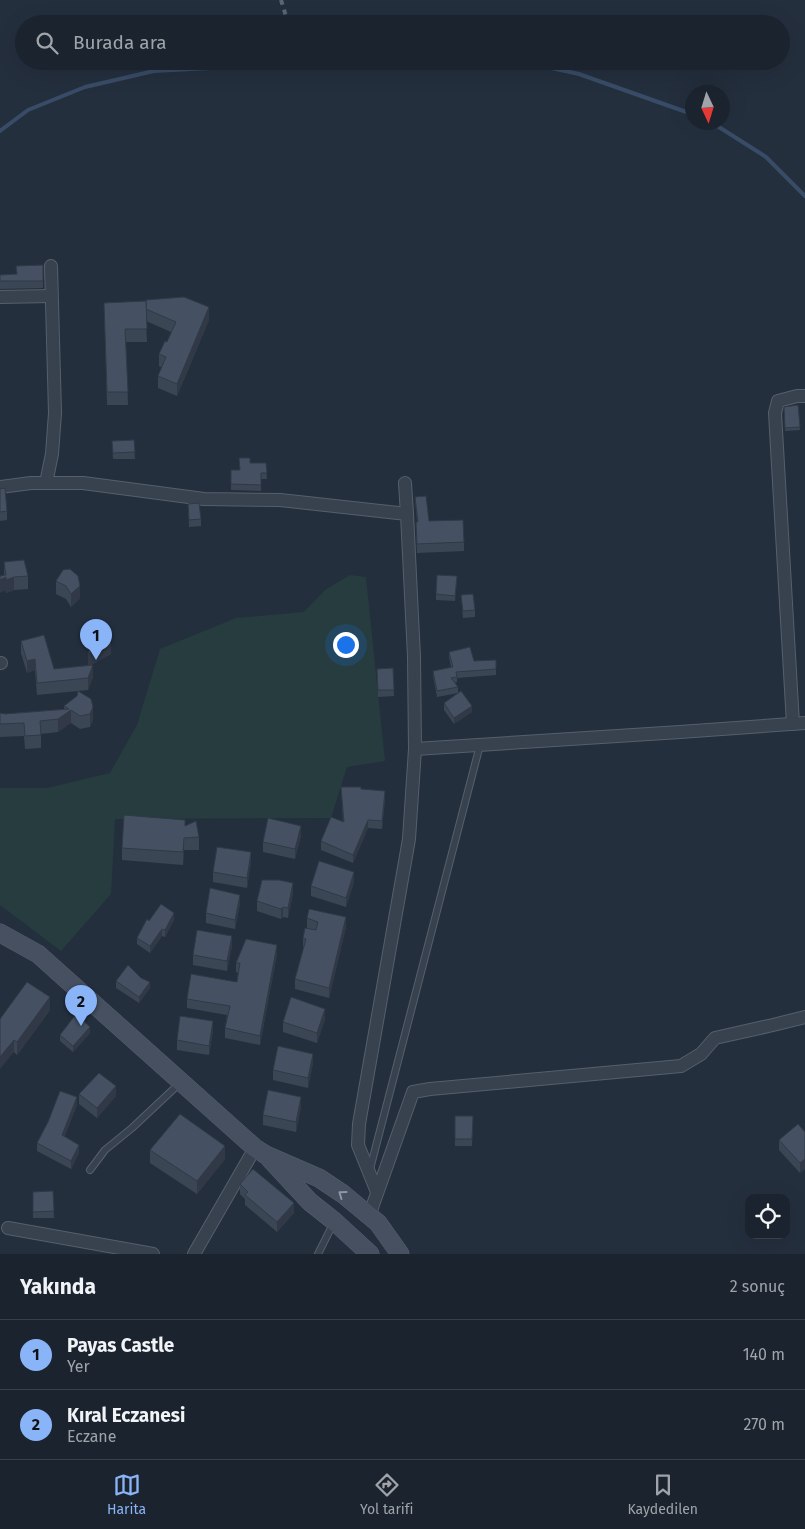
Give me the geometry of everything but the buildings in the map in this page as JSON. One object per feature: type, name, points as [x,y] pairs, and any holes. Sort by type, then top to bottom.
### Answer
[{"type":"street","points":[[46,483],[54,435],[51,266]]},
{"type":"street","points":[[0,297],[51,296]]},
{"type":"street","points":[[415,749],[799,723],[775,413],[778,401],[805,396]]},
{"type":"street","points":[[0,487],[31,483],[83,483],[204,499],[280,500],[407,514]]},
{"type":"street","points":[[377,1192],[358,1145],[359,1124],[409,839],[415,749],[414,656],[405,483]]},
{"type":"street","points":[[0,933],[38,954],[261,1152],[310,1202],[370,1254]]},
{"type":"street","points":[[369,1216],[413,1092],[681,1066],[701,1054],[715,1038],[805,1017]]},
{"type":"street","points":[[261,1152],[318,1178],[343,1194],[378,1223],[400,1254]]},
{"type":"street","points":[[194,1254],[261,1152]]},
{"type":"street","points":[[8,1228],[153,1254]]},
{"type":"lane","points":[[369,1173],[480,745]]},
{"type":"lane","points":[[90,1170],[105,1150],[132,1128],[180,1082]]},
{"type":"lane","points":[[318,1254],[334,1221]]},
{"type":"green space","points":[[350,575],[366,577],[385,761],[347,767],[331,818],[115,819],[111,894],[61,951],[0,905],[0,788],[47,788],[110,773],[137,725],[160,649],[236,618],[304,612],[325,590]]},
{"type":"waterway","points":[[0,131],[28,110],[85,87],[154,71],[173,70]]},
{"type":"waterway","points":[[561,70],[579,74],[685,112]]},
{"type":"waterway","points":[[724,130],[766,157],[805,196]]},
{"type":"railway","points":[[281,0],[286,15]]},
{"type":"place","name":"Payas Castle","points":[[96,660]]},
{"type":"place","name":"Kıral Eczanesi","points":[[81,1026]]}]
